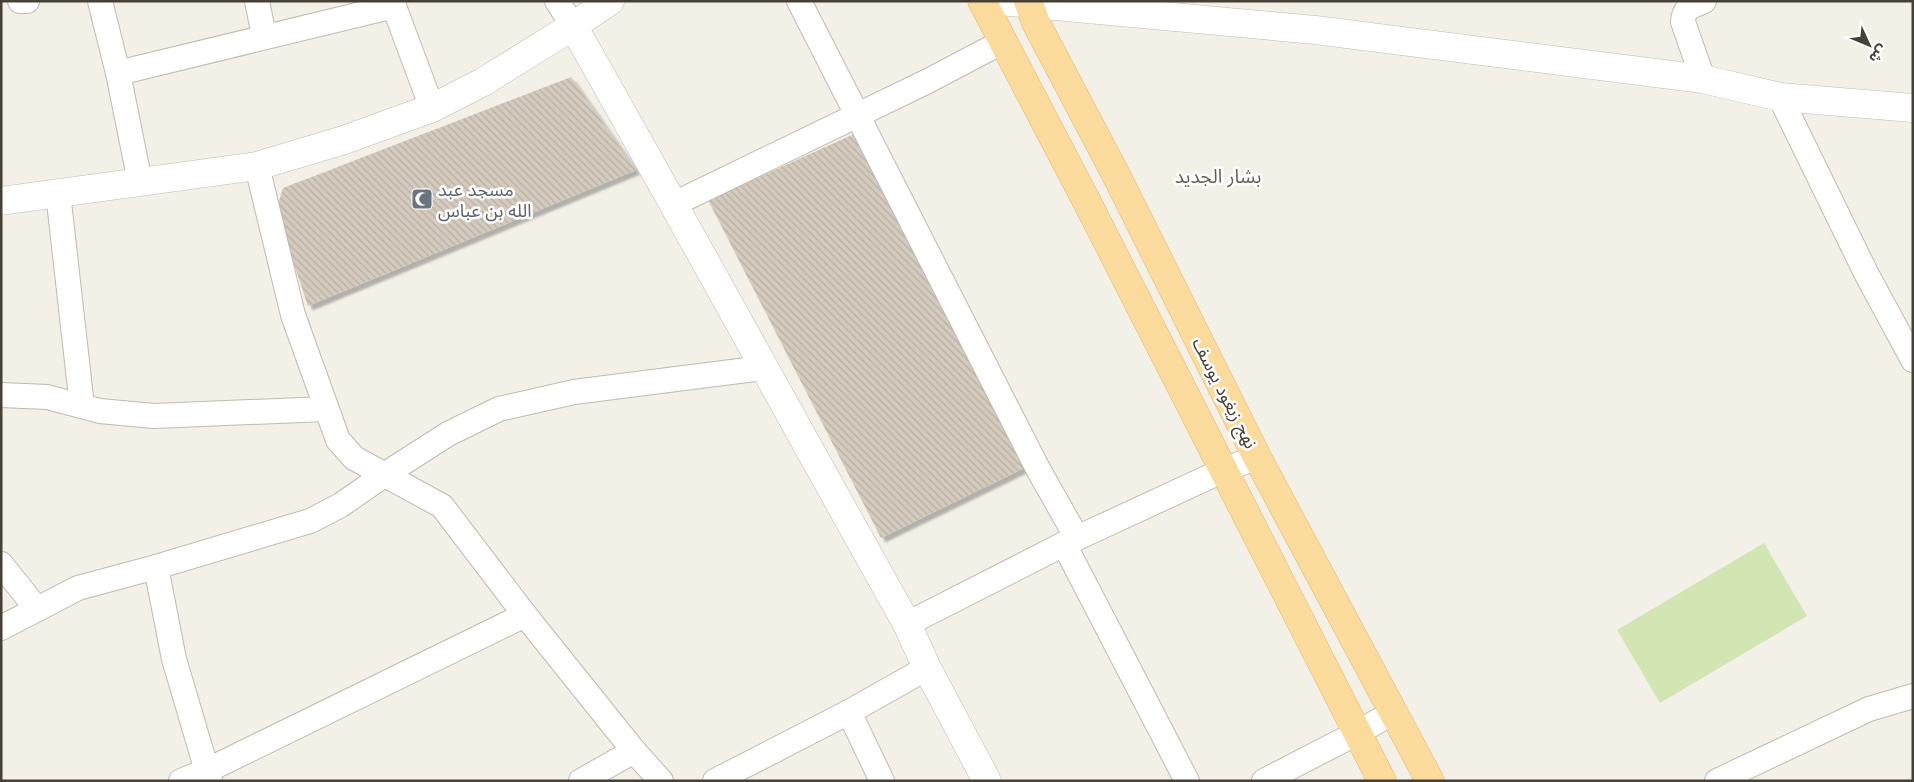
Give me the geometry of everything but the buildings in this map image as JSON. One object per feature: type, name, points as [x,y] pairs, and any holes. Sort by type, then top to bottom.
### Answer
[{"type":"main road","name":"نهج زيغود يوسف","points":[[982,1],[1382,781]]},
{"type":"main road","name":"نهج زيغود يوسف","points":[[1029,2],[1036,22],[1115,173],[1257,457],[1430,781]]},
{"type":"street","points":[[20,1],[27,1]]},
{"type":"street","points":[[100,1],[118,73],[140,182]]},
{"type":"street","points":[[257,1],[264,36]]},
{"type":"street","points":[[557,1],[674,204],[763,368],[907,624],[927,668],[987,781]]},
{"type":"street","points":[[1,201],[257,166],[344,140],[432,108],[483,82],[610,1]]},
{"type":"street","points":[[800,1],[1038,469],[1187,781]]},
{"type":"street","points":[[1000,1],[1029,2],[1315,30],[1703,79],[1780,97],[1913,108]]},
{"type":"street","points":[[1703,79],[1684,22],[1684,14],[1689,6],[1704,1]]},
{"type":"street","points":[[118,73],[393,4],[432,108]]},
{"type":"street","points":[[674,204],[926,82],[1004,41]]},
{"type":"street","points":[[1780,97],[1866,273],[1913,360]]},
{"type":"street","points":[[257,166],[293,315],[338,440],[354,458],[442,506],[525,615],[634,751],[661,781]]},
{"type":"street","points":[[58,192],[82,406]]},
{"type":"street","points":[[1,628],[78,588],[310,521],[341,505],[448,434],[499,409],[574,392],[763,368]]},
{"type":"street","points":[[1,395],[47,397],[100,411],[154,416],[326,410]]},
{"type":"street","points":[[907,624],[1071,541],[1224,470],[1257,457]]},
{"type":"street","points":[[1,564],[37,609]]},
{"type":"street","points":[[156,567],[174,659],[208,776]]},
{"type":"street","points":[[180,781],[208,776],[525,615]]},
{"type":"street","points":[[716,781],[849,712],[927,668]]},
{"type":"street","points":[[1717,781],[1868,709],[1913,696]]},
{"type":"street","points":[[849,712],[882,781]]},
{"type":"street","points":[[1264,781],[1394,712]]},
{"type":"street","points":[[581,781],[634,751]]},
{"type":"green space","points":[[1764,543],[1807,616],[1660,703],[1617,630]]},
{"type":"place","name":"مسجد عبد الله بن عباس","points":[[422,199]]},
{"type":"district","name":"بشار الجديد","points":[[1218,176]]}]
